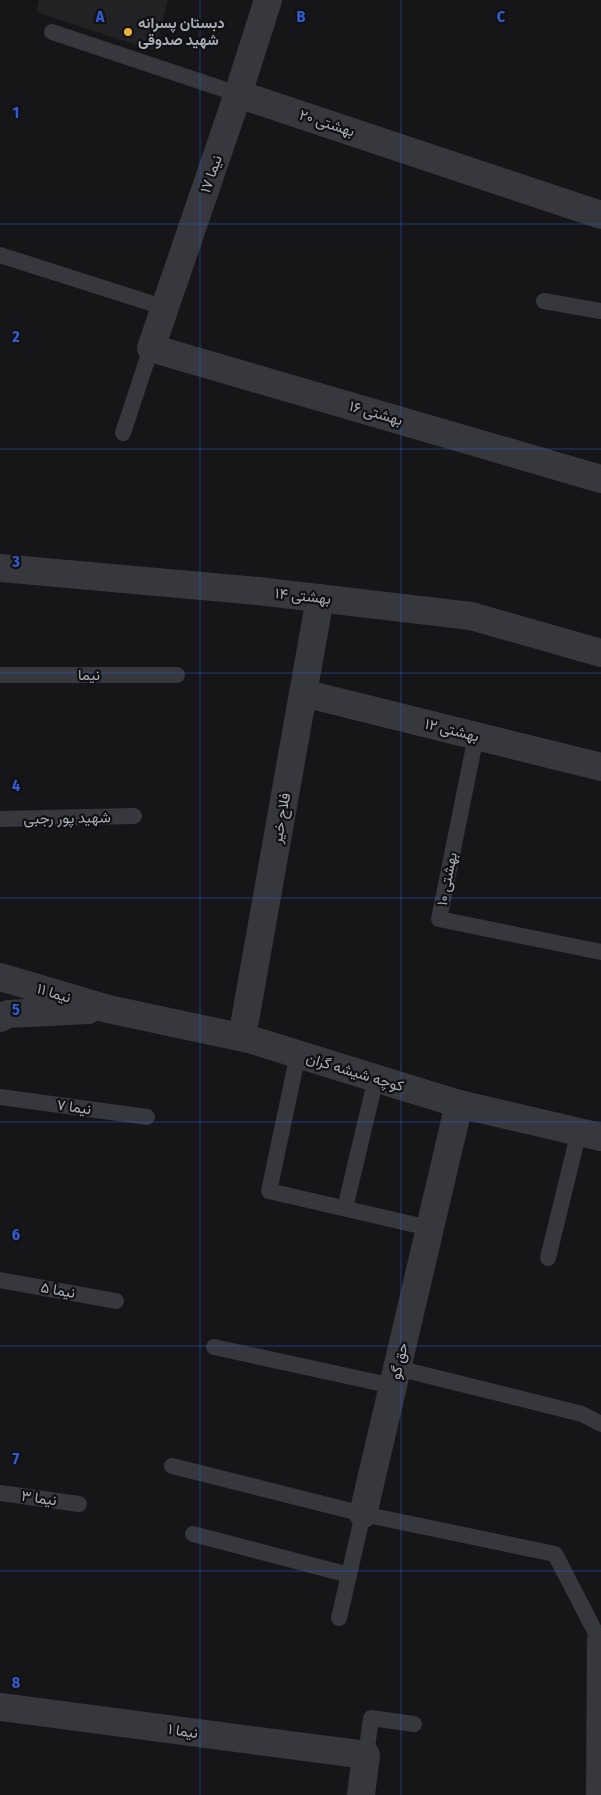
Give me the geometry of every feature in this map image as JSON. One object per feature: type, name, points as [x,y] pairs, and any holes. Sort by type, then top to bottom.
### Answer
[{"type":"street","name":"نیما ۱۷","points":[[151,348],[238,94],[268,0]]},
{"type":"street","name":"بهشتی ۲۰","points":[[238,94],[601,215]]},
{"type":"street","name":"بهشتی ۱۶","points":[[151,348],[601,479]]},
{"type":"street","name":"بهشتی ۱۴","points":[[0,568],[320,598],[471,616],[601,653]]},
{"type":"street","name":"فلاح خیر","points":[[242,1038],[320,598]]},
{"type":"street","name":"بهشتی ۱۲","points":[[303,693],[601,767]]},
{"type":"street","name":"نیما ۱۱","points":[[0,977],[108,1009]]},
{"type":"street","name":"کوچه شیشه گران","points":[[108,1009],[242,1038],[459,1104],[590,1134]]},
{"type":"street","points":[[0,1018],[8,1014],[108,1009]]},
{"type":"street","name":"حق گو","points":[[363,1514],[459,1104]]},
{"type":"street","points":[[600,1640],[600,1795]]},
{"type":"street","name":"نیما ۱","points":[[0,1707],[366,1755]]},
{"type":"street","points":[[361,1795],[366,1755]]},
{"type":"lane","name":"بهشتی ۲۰","points":[[52,32],[238,94]]},
{"type":"lane","points":[[0,255],[166,308]]},
{"type":"lane","points":[[544,301],[601,311]]},
{"type":"lane","points":[[123,433],[151,348]]},
{"type":"lane","name":"نیما","points":[[0,675],[177,675]]},
{"type":"lane","name":"بهشتی ۱۰","points":[[476,736],[439,919],[601,952]]},
{"type":"lane","name":"شهید پور رجبی","points":[[0,819],[134,816]]},
{"type":"lane","points":[[298,1054],[269,1191],[429,1228]]},
{"type":"lane","points":[[345,1208],[376,1078]]},
{"type":"lane","name":"نیما ۷","points":[[0,1097],[148,1117]]},
{"type":"lane","points":[[548,1258],[590,1134]]},
{"type":"lane","name":"نیما ۵","points":[[0,1280],[116,1301]]},
{"type":"lane","points":[[214,1347],[395,1377],[582,1414],[601,1424]]},
{"type":"lane","points":[[172,1466],[363,1514],[554,1554],[600,1640]]},
{"type":"lane","name":"نیما ۳","points":[[0,1493],[79,1504]]},
{"type":"lane","name":"حق گو","points":[[339,1618],[363,1514]]},
{"type":"lane","points":[[193,1534],[349,1575]]},
{"type":"lane","points":[[366,1755],[371,1718],[414,1724]]},
{"type":"shaded area","name":"دبستان پسرانه شهید صدوقی","points":[[39,0],[168,0],[155,51],[36,12]]},
{"type":"place","name":"دبستان پسرانه شهید صدوقی","points":[[128,32]]}]
